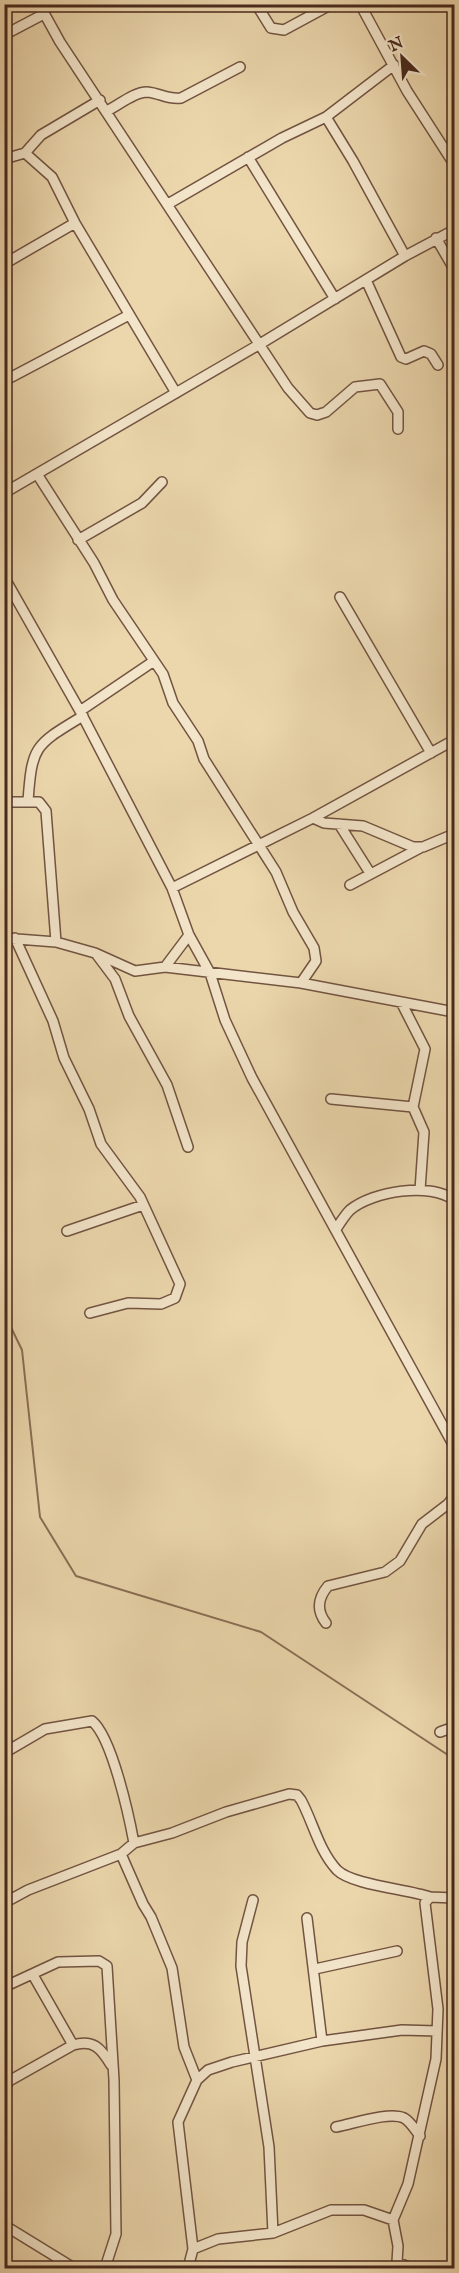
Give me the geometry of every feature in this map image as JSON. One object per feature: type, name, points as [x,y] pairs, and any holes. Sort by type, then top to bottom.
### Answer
[{"type":"street","points":[[39,4],[288,388],[310,413],[326,412],[355,387],[380,384],[398,412],[398,429]]},
{"type":"street","points":[[256,4],[271,28],[284,30],[332,4]]},
{"type":"street","points":[[360,4],[407,91],[454,164]]},
{"type":"street","points":[[4,35],[44,14]]},
{"type":"street","points":[[168,204],[248,157],[326,117],[394,65]]},
{"type":"street","points":[[107,111],[138,94],[154,94],[171,100],[181,98],[240,67]]},
{"type":"street","points":[[4,159],[25,153],[41,135],[100,100]]},
{"type":"street","points":[[326,117],[405,256]]},
{"type":"street","points":[[25,153],[46,170],[176,393]]},
{"type":"street","points":[[248,157],[335,299]]},
{"type":"street","points":[[4,264],[75,223]]},
{"type":"street","points":[[4,493],[260,344],[405,256],[454,230]]},
{"type":"street","points":[[436,238],[454,268]]},
{"type":"street","points":[[366,280],[401,357],[406,359],[424,351],[431,354],[438,365]]},
{"type":"street","points":[[4,381],[129,315]]},
{"type":"street","points":[[37,474],[112,600],[163,674],[180,717],[198,741],[204,759],[276,872],[293,912],[314,948],[316,961],[301,983]]},
{"type":"street","points":[[78,540],[142,503],[162,482]]},
{"type":"street","points":[[4,577],[81,713],[172,888],[189,935],[210,973],[225,1020],[247,1068],[454,1446]]},
{"type":"street","points":[[340,597],[431,753]]},
{"type":"street","points":[[28,801],[31,761],[36,750],[81,713],[154,661]]},
{"type":"street","points":[[172,888],[313,818],[454,740]]},
{"type":"street","points":[[4,802],[39,802],[46,811],[56,942]]},
{"type":"street","points":[[313,818],[324,823],[363,826],[413,847],[423,847]]},
{"type":"street","points":[[339,824],[370,873]]},
{"type":"street","points":[[350,885],[423,847],[454,834]]},
{"type":"street","points":[[165,968],[189,935]]},
{"type":"street","points":[[4,938],[56,942],[95,953],[135,970],[165,968],[301,983],[454,1012]]},
{"type":"street","points":[[15,938],[53,1021],[64,1058],[89,1109],[102,1144],[140,1197],[180,1284],[179,1293],[161,1304],[128,1303],[90,1314]]},
{"type":"street","points":[[95,953],[115,979],[129,1016],[167,1085],[188,1147]]},
{"type":"street","points":[[401,1002],[424,1049],[413,1107],[424,1139],[420,1190]]},
{"type":"street","points":[[331,1099],[413,1107]]},
{"type":"street","points":[[336,1229],[350,1210],[381,1195],[433,1190],[454,1200]]},
{"type":"street","points":[[67,1231],[143,1205]]},
{"type":"street","points":[[326,1623],[319,1613],[319,1602],[328,1586],[385,1572],[400,1561],[422,1524],[448,1504],[454,1496]]},
{"type":"street","points":[[4,1753],[45,1729],[92,1721],[104,1739],[125,1801],[134,1843]]},
{"type":"street","points":[[440,1732],[454,1727]]},
{"type":"street","points":[[4,1904],[47,1882],[121,1854],[134,1843],[172,1833],[226,1812],[290,1794],[297,1795],[338,1870],[352,1878],[406,1889],[430,1897],[454,1898]]},
{"type":"street","points":[[121,1854],[172,1968],[184,2047],[197,2080]]},
{"type":"street","points":[[411,2268],[396,2265],[398,2246],[393,2220],[408,2184],[436,2060],[438,2009],[425,1904],[430,1897]]},
{"type":"street","points":[[254,1900],[242,1942],[241,1966],[254,2057],[264,2100],[269,2147],[273,2233]]},
{"type":"street","points":[[307,1918],[322,2041]]},
{"type":"street","points":[[315,1969],[397,1951]]},
{"type":"street","points":[[4,1987],[58,1962],[104,1962],[107,1966],[116,2234],[105,2268]]},
{"type":"street","points":[[33,1975],[73,2045]]},
{"type":"street","points":[[188,2268],[193,2249],[178,2122],[197,2080],[208,2070],[322,2041],[402,2030],[437,2031]]},
{"type":"street","points":[[4,2090],[12,2079],[73,2045],[92,2043],[99,2047],[112,2067]]},
{"type":"street","points":[[336,2127],[390,2116],[400,2117],[407,2120],[420,2136]]},
{"type":"street","points":[[193,2249],[218,2239],[273,2233],[331,2210],[364,2210],[393,2220]]},
{"type":"street","points":[[4,2225],[74,2268]]},
{"type":"waterway","points":[[4,1313],[22,1350],[40,1517],[76,1576],[261,1632],[454,1759]]}]
